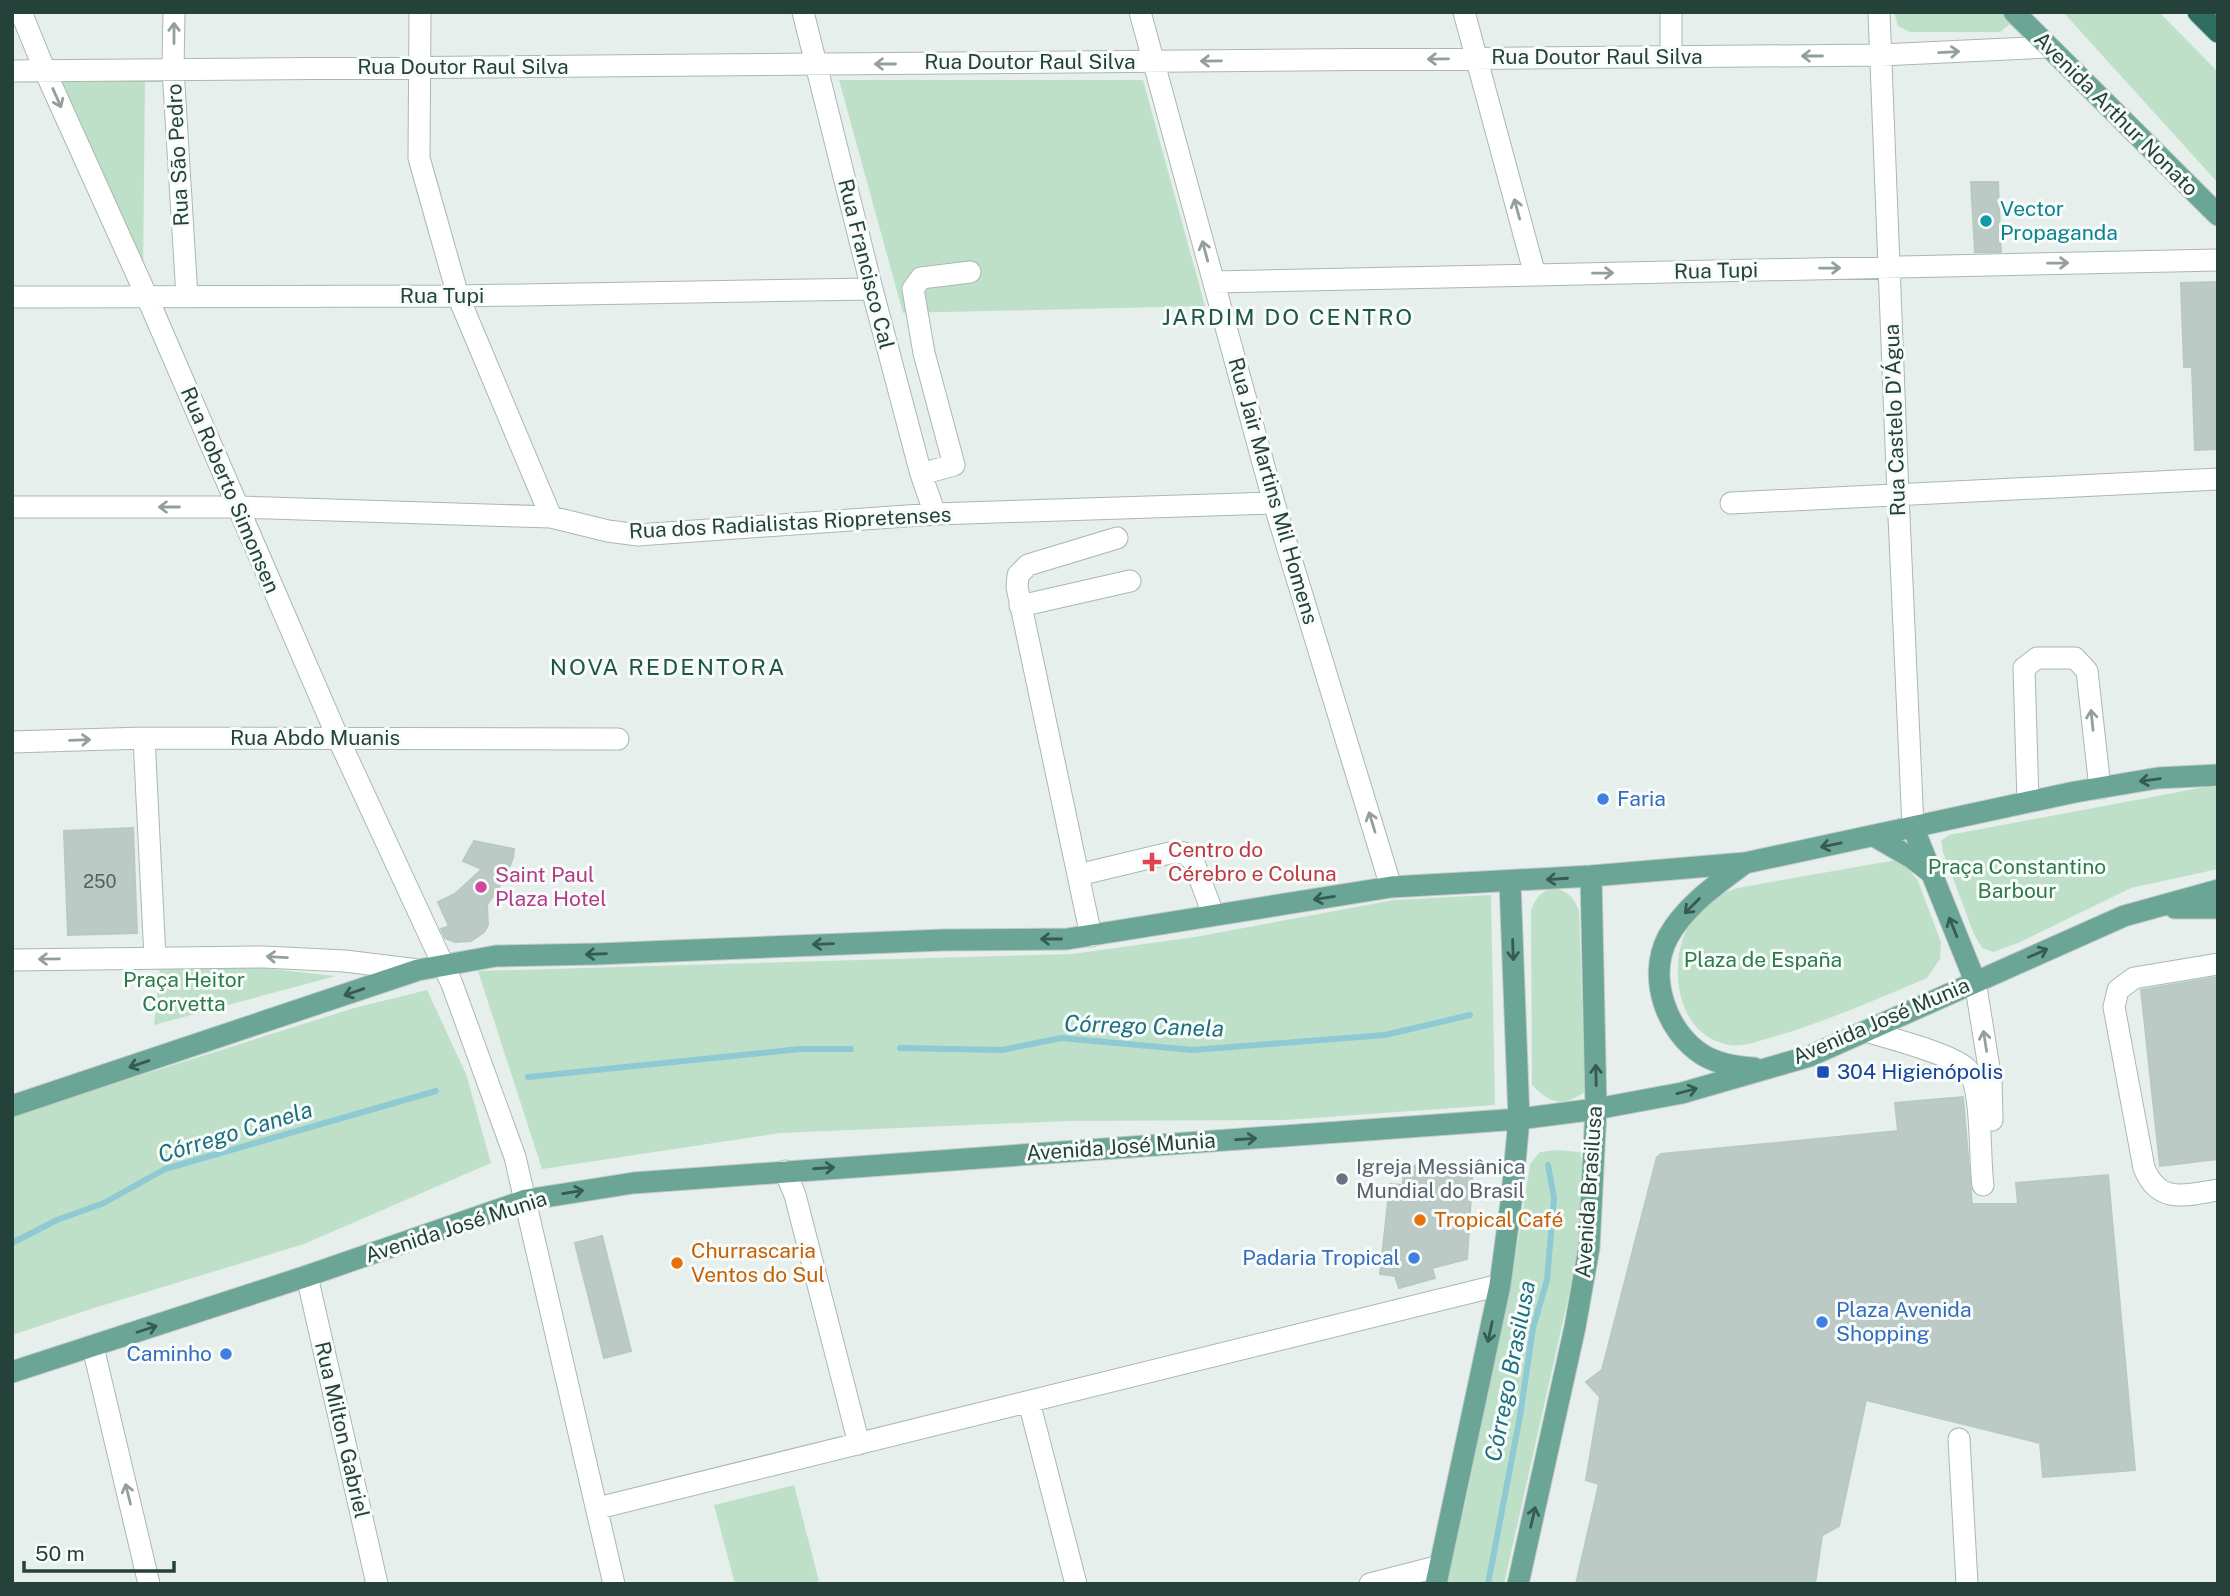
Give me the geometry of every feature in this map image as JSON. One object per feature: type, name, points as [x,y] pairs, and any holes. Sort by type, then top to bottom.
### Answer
[{"type":"main road","name":"Avenida Arthur Nonato","points":[[2014,12],[2218,215]]},
{"type":"main road","points":[[12,1107],[418,970],[496,956],[943,940],[1068,939],[1391,887],[1510,882],[1745,863],[2100,788],[2158,778],[2218,775]]},
{"type":"main road","points":[[1913,827],[1975,981]]},
{"type":"main road","points":[[1874,836],[1912,858],[1931,873]]},
{"type":"main road","points":[[1745,863],[1703,895],[1670,934],[1660,962],[1661,997],[1675,1029],[1687,1044],[1704,1056],[1728,1065],[1766,1069]]},
{"type":"main road","name":"Avenida Brasilusa","points":[[1518,1584],[1575,1327],[1589,1248],[1596,1110],[1591,876]]},
{"type":"main road","points":[[1438,1575],[1500,1285],[1519,1119],[1510,882]]},
{"type":"main road","name":"Avenida José Munia","points":[[12,1372],[307,1276],[526,1199],[633,1183],[1519,1119],[1596,1110],[1682,1093],[1810,1056],[2124,916],[2218,890]]},
{"type":"main road","points":[[2152,908],[2218,908]]},
{"type":"street","name":"Rua Roberto Simonsen","points":[[21,12],[338,738],[452,984],[515,1157],[614,1584]]},
{"type":"street","name":"Rua São Pedro","points":[[174,12],[173,69],[187,297]]},
{"type":"street","points":[[420,12],[419,158],[458,296],[551,517]]},
{"type":"street","name":"Rua Francisco Cal","points":[[803,12],[872,289],[921,474],[935,514]]},
{"type":"street","name":"Rua Jair Martins Mil Homens","points":[[1140,12],[1275,503],[1391,887]]},
{"type":"street","points":[[1464,12],[1535,275]]},
{"type":"street","points":[[1671,12],[1671,57]]},
{"type":"street","name":"Rua Castelo D'Água","points":[[1879,12],[1913,827]]},
{"type":"street","name":"Rua Doutor Raul Silva","points":[[12,71],[1881,55],[2048,47]]},
{"type":"street","name":"Rua Tupi","points":[[1214,282],[2218,260]]},
{"type":"street","points":[[921,474],[954,465],[924,353],[912,289],[921,278],[970,272]]},
{"type":"street","name":"Rua Tupi","points":[[12,297],[458,296],[872,289]]},
{"type":"street","points":[[1731,503],[2218,479]]},
{"type":"street","name":"Rua dos Radialistas Riopretenses","points":[[12,507],[237,507],[551,517],[608,531],[639,535],[935,514],[1275,503]]},
{"type":"street","points":[[1091,936],[1017,587],[1018,575],[1028,565],[1117,538]]},
{"type":"street","points":[[1020,606],[1130,581]]},
{"type":"street","points":[[2028,802],[2024,668],[2037,658],[2075,658],[2087,671],[2100,788]]},
{"type":"street","points":[[144,738],[155,958]]},
{"type":"street","name":"Rua Abdo Muanis","points":[[12,742],[144,738],[618,739]]},
{"type":"street","points":[[1078,875],[1174,852],[1184,853],[1193,860],[1213,915]]},
{"type":"street","points":[[12,960],[264,957],[345,961],[418,970]]},
{"type":"street","points":[[2218,964],[2134,978],[2118,990],[2114,1007],[2144,1168],[2148,1177],[2153,1185],[2169,1195],[2180,1196],[2218,1190]]},
{"type":"street","points":[[1866,1031],[1938,1053],[1966,1068],[1975,1083],[1990,1183],[1991,1080],[1975,981]]},
{"type":"street","points":[[785,1171],[795,1195],[859,1444]]},
{"type":"street","name":"Rua Milton Gabriel","points":[[307,1276],[377,1584]]},
{"type":"street","points":[[598,1508],[1500,1285]]},
{"type":"street","points":[[93,1347],[149,1584]]},
{"type":"street","points":[[1029,1402],[1076,1584]]},
{"type":"street","points":[[1959,1438],[1967,1584]]},
{"type":"street","points":[[1370,1584],[1438,1575]]},
{"type":"green space","points":[[1894,12],[2007,12],[2010,24],[2000,32],[1910,32],[1898,26]]},
{"type":"green space","points":[[2063,12],[2159,12],[2218,72],[2218,183]]},
{"type":"green space","points":[[145,78],[143,277],[58,79]]},
{"type":"green space","points":[[839,80],[1143,80],[1205,306],[903,313]]},
{"type":"green space","name":"Praça Constantino Barbour","points":[[2205,787],[2218,787],[2218,869],[2131,888],[2018,943],[1993,952],[1982,948],[1974,934],[1943,852],[1941,841],[1949,835]]},
{"type":"green space","name":"Plaza de España","points":[[1896,860],[1905,865],[1918,881],[1941,942],[1940,959],[1927,978],[1827,1019],[1748,1044],[1730,1045],[1710,1038],[1695,1025],[1685,1008],[1679,988],[1678,966],[1688,925],[1704,905],[1737,888]]},
{"type":"green space","points":[[1554,888],[1570,895],[1579,910],[1585,1092],[1563,1101],[1551,1100],[1532,1085],[1531,911],[1539,896]]},
{"type":"green space","points":[[1491,895],[1495,1105],[1285,1120],[1069,1121],[780,1133],[542,1169],[478,971],[1072,954],[1195,937],[1394,900]]},
{"type":"green space","name":"Praça Heitor Corvetta","points":[[160,968],[262,968],[336,976],[154,1025]]},
{"type":"green space","points":[[427,990],[466,1074],[491,1163],[304,1244],[12,1335],[12,1116],[354,1008]]},
{"type":"green space","points":[[1540,1152],[1580,1152],[1585,1177],[1581,1241],[1504,1584],[1446,1584],[1514,1266],[1530,1164]]},
{"type":"green space","points":[[794,1485],[819,1581],[809,1584],[735,1584],[714,1505]]},
{"type":"building","name":"Vector Propaganda","points":[[1971,182],[1998,182],[2001,252],[1975,252]]},
{"type":"building","points":[[2218,282],[2218,449],[2195,450],[2192,367],[2184,367],[2181,283]]},
{"type":"building","points":[[133,828],[137,933],[68,935],[64,831]]},
{"type":"building","name":"Saint Paul Plaza Hotel","points":[[474,841],[514,849],[513,858],[505,878],[487,905],[488,925],[484,932],[471,941],[455,942],[445,938],[441,929],[449,926],[438,902],[455,894],[482,869],[463,861]]},
{"type":"building","points":[[2218,977],[2218,1159],[2160,1166],[2141,990]]},
{"type":"building","name":"Plaza Avenida Shopping","points":[[1963,1097],[1972,1204],[2018,1204],[2016,1183],[2108,1175],[2135,1470],[2043,1477],[2040,1443],[1866,1400],[1839,1526],[1822,1535],[1815,1584],[1576,1584],[1599,1484],[1586,1480],[1600,1397],[1586,1382],[1602,1370],[1657,1157],[1661,1154],[1898,1131],[1895,1103]]},
{"type":"building","points":[[1473,1165],[1467,1259],[1432,1268],[1435,1278],[1399,1288],[1395,1276],[1380,1274],[1390,1184],[1403,1185],[1403,1166]]},
{"type":"building","points":[[602,1236],[631,1351],[604,1358],[575,1243]]},
{"type":"waterway","name":"Córrego Canela","points":[[900,1048],[1002,1050],[1061,1038],[1193,1050],[1385,1035],[1470,1015]]},
{"type":"waterway","name":"Córrego Canela","points":[[528,1077],[800,1049],[851,1049]]},
{"type":"waterway","name":"Córrego Canela","points":[[12,1243],[57,1220],[104,1203],[165,1169],[436,1091]]},
{"type":"waterway","name":"Córrego Brasilusa","points":[[1488,1584],[1520,1416],[1533,1328],[1547,1280],[1554,1198],[1548,1165]]},
{"type":"place","name":"Vector Propaganda","points":[[1986,221]]},
{"type":"place","name":"Faria","points":[[1603,799]]},
{"type":"place","name":"Centro do Cérebro e Coluna","points":[[1152,862]]},
{"type":"place","name":"Saint Paul Plaza Hotel","points":[[481,887]]},
{"type":"place","name":"304 Higienópolis","points":[[1823,1072]]},
{"type":"place","name":"Igreja Messiânica Mundial do Brasil","points":[[1342,1179]]},
{"type":"place","name":"Tropical Café","points":[[1420,1220]]},
{"type":"place","name":"Padaria Tropical","points":[[1414,1258]]},
{"type":"place","name":"Churrascaria Ventos do Sul","points":[[677,1263]]},
{"type":"place","name":"Plaza Avenida Shopping","points":[[1822,1322]]},
{"type":"place","name":"Caminho","points":[[226,1354]]},
{"type":"district","name":"JARDIM DO CENTRO","points":[[1288,317]]},
{"type":"district","name":"NOVA REDENTORA","points":[[668,667]]}]
